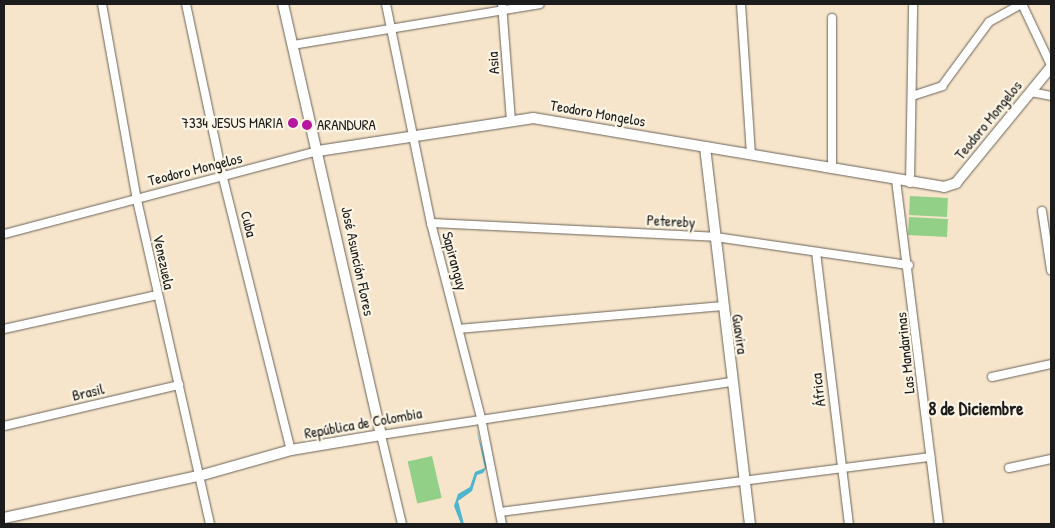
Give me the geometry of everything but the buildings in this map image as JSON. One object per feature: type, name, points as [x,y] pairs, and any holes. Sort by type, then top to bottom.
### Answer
[{"type":"street","name":"Venezuela","points":[[102,4],[137,200],[210,524]]},
{"type":"street","name":"Cuba","points":[[186,4],[223,178],[291,450]]},
{"type":"street","name":"José Asunción Flores","points":[[283,4],[402,524]]},
{"type":"street","name":"Sapiranguy","points":[[386,4],[412,139],[431,223],[481,418],[502,524]]},
{"type":"street","points":[[293,45],[390,31],[502,7],[540,4]]},
{"type":"street","points":[[741,4],[752,155]]},
{"type":"street","points":[[910,183],[913,4]]},
{"type":"street","points":[[912,96],[937,91],[989,22],[1022,4],[1051,66]]},
{"type":"street","name":"Asia","points":[[502,7],[511,121]]},
{"type":"street","points":[[832,18],[832,169]]},
{"type":"street","name":"Teodoro Mongelos","points":[[4,233],[223,178],[318,151],[412,139],[511,121],[555,119],[910,183],[944,187],[956,183],[1051,66]]},
{"type":"street","points":[[1031,92],[1051,96]]},
{"type":"street","name":"Guavira","points":[[705,147],[722,306],[750,524]]},
{"type":"street","name":"Las Mandarinas","points":[[896,180],[909,265],[939,524]]},
{"type":"street","points":[[1042,212],[1051,270]]},
{"type":"street","name":"Petereby","points":[[431,223],[716,237],[909,265]]},
{"type":"street","name":"África","points":[[816,252],[849,524]]},
{"type":"street","points":[[4,329],[157,295]]},
{"type":"street","points":[[459,329],[722,306]]},
{"type":"street","points":[[992,377],[1051,364]]},
{"type":"street","name":"República de Colombia","points":[[4,518],[199,476],[291,450],[481,418],[732,382]]},
{"type":"street","name":"Brasil","points":[[4,426],[179,385]]},
{"type":"street","points":[[500,512],[930,457]]},
{"type":"street","points":[[1009,468],[1051,459]]},
{"type":"green space","points":[[910,196],[948,198],[947,217],[909,215]]},
{"type":"green space","points":[[909,217],[948,219],[947,237],[908,235]]},
{"type":"green space","points":[[432,456],[442,498],[417,504],[408,462]]},
{"type":"water","points":[[476,427],[487,467],[483,473],[477,475],[472,491],[458,501],[464,524],[461,524],[454,506],[458,494],[470,487],[475,472],[485,468]]},
{"type":"place","name":"7334 JESUS MARIA","points":[[293,123]]},
{"type":"place","name":"ARANDURA","points":[[307,125]]},
{"type":"district","name":"8 de Diciembre","points":[[976,409]]}]
